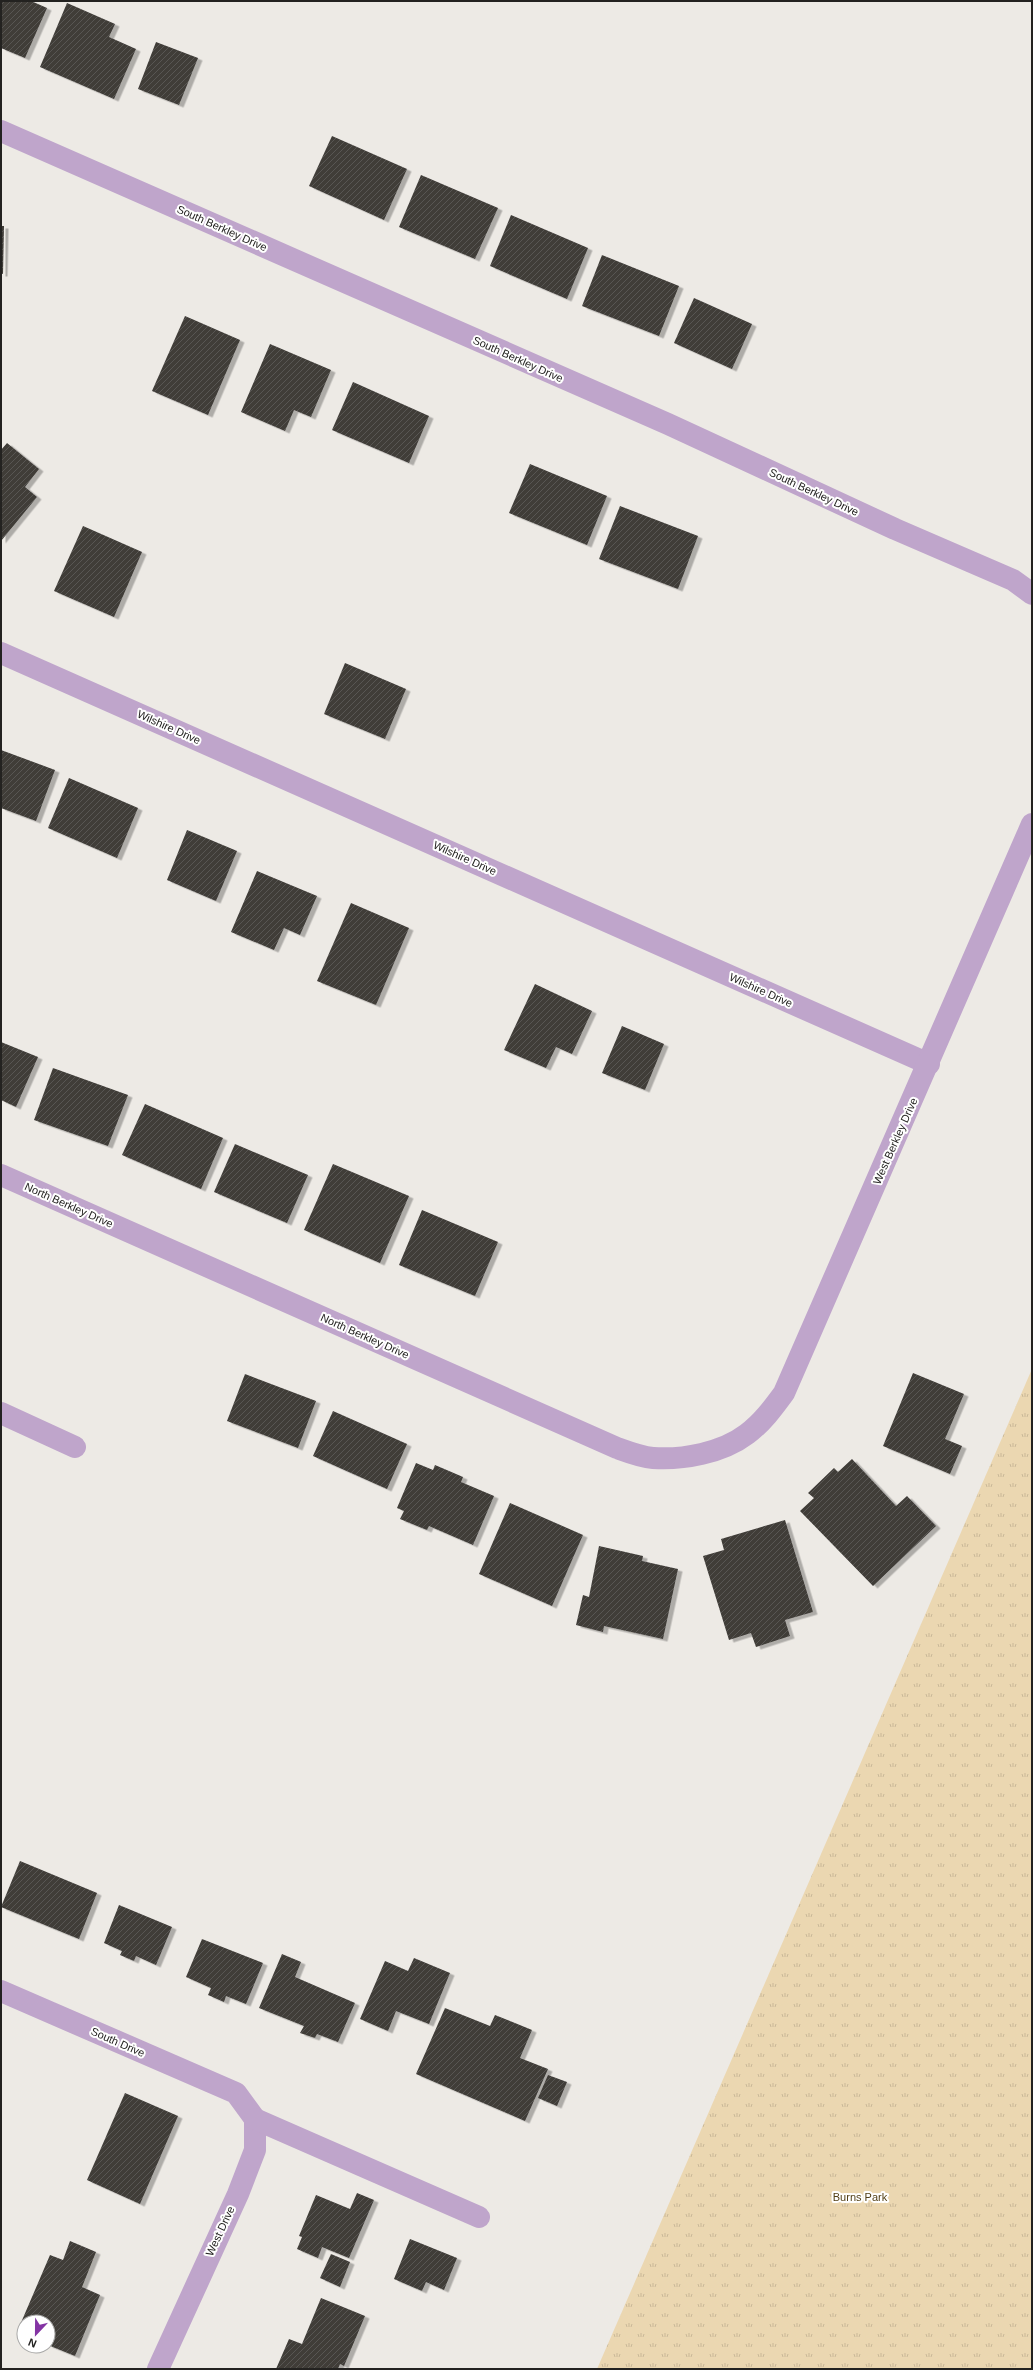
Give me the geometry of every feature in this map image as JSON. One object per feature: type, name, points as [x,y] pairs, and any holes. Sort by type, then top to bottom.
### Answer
[{"type":"street","name":"South Berkley Drive","points":[[1,131],[668,424],[895,529],[1013,580],[1032,594]]},
{"type":"street","name":"Wilshire Drive","points":[[1,653],[929,1064]]},
{"type":"street","name":"West Berkley Drive","points":[[734,1440],[746,1435],[764,1419],[784,1393],[929,1064],[1032,824]]},
{"type":"street","name":"North Berkley Drive","points":[[1,1175],[617,1448],[652,1458],[692,1457],[734,1440]]},
{"type":"street","points":[[1,1413],[76,1447]]},
{"type":"street","name":"South Drive","points":[[1,1991],[236,2093],[255,2119]]},
{"type":"street","points":[[255,2119],[480,2217]]},
{"type":"street","name":"West Drive","points":[[158,2369],[238,2194],[255,2150],[255,2119]]},
{"type":"green space","name":"Burns Park","points":[[1032,1369],[1032,2369],[597,2369]]},
{"type":"building","points":[[1,1],[31,1],[47,8],[25,58],[1,48]]},
{"type":"building","points":[[67,3],[115,24],[109,37],[136,49],[114,99],[40,67]]},
{"type":"building","points":[[156,42],[198,58],[179,105],[138,89]]},
{"type":"building","points":[[332,136],[407,169],[384,220],[309,186]]},
{"type":"building","points":[[421,175],[498,208],[475,259],[399,227]]},
{"type":"building","points":[[511,215],[588,248],[567,299],[490,266]]},
{"type":"building","points":[[1,226],[4,226],[3,274],[1,274]]},
{"type":"building","points":[[602,255],[679,286],[659,336],[582,306]]},
{"type":"building","points":[[694,298],[752,324],[732,369],[674,343]]},
{"type":"building","points":[[185,316],[240,340],[208,415],[152,391]]},
{"type":"building","points":[[270,344],[331,370],[311,417],[294,410],[285,431],[241,412]]},
{"type":"building","points":[[353,382],[429,416],[409,463],[332,430]]},
{"type":"building","points":[[7,443],[39,469],[25,487],[37,497],[1,541],[1,450]]},
{"type":"building","points":[[530,464],[607,496],[587,545],[509,513]]},
{"type":"building","points":[[620,506],[698,536],[678,589],[599,559]]},
{"type":"building","points":[[83,526],[142,552],[114,617],[54,591]]},
{"type":"building","points":[[345,663],[406,689],[385,739],[324,714]]},
{"type":"building","points":[[1,750],[55,770],[36,821],[1,808]]},
{"type":"building","points":[[69,778],[138,808],[117,858],[48,828]]},
{"type":"building","points":[[187,830],[237,851],[216,901],[167,880]]},
{"type":"building","points":[[257,871],[317,896],[300,935],[284,928],[274,950],[231,932]]},
{"type":"building","points":[[351,903],[409,928],[376,1005],[317,981]]},
{"type":"building","points":[[535,984],[592,1011],[572,1054],[556,1047],[546,1068],[504,1050]]},
{"type":"building","points":[[622,1026],[664,1044],[645,1090],[602,1073]]},
{"type":"building","points":[[1,1042],[38,1057],[16,1107],[1,1100]]},
{"type":"building","points":[[53,1068],[128,1095],[108,1146],[34,1120]]},
{"type":"building","points":[[145,1104],[223,1138],[201,1189],[122,1155]]},
{"type":"building","points":[[235,1144],[308,1175],[287,1223],[214,1192]]},
{"type":"building","points":[[333,1164],[409,1196],[380,1263],[304,1230]]},
{"type":"building","points":[[422,1210],[498,1242],[475,1296],[399,1265]]},
{"type":"building","points":[[913,1373],[964,1394],[945,1439],[962,1446],[950,1474],[883,1446]]},
{"type":"building","points":[[245,1374],[316,1401],[298,1448],[227,1421]]},
{"type":"building","points":[[333,1411],[407,1444],[387,1489],[313,1456]]},
{"type":"building","points":[[852,1459],[896,1506],[907,1496],[936,1526],[873,1586],[800,1511],[814,1498],[808,1493],[834,1468],[838,1472]]},
{"type":"building","points":[[416,1463],[433,1470],[435,1465],[463,1477],[461,1482],[494,1496],[473,1545],[429,1526],[427,1530],[400,1519],[404,1511],[397,1508]]},
{"type":"building","points":[[510,1503],[583,1535],[552,1606],[479,1574]]},
{"type":"building","points":[[785,1520],[813,1612],[785,1620],[790,1636],[756,1647],[751,1633],[729,1640],[703,1556],[724,1550],[721,1539]]},
{"type":"building","points":[[599,1546],[643,1556],[642,1561],[678,1569],[663,1639],[604,1626],[603,1632],[576,1625],[583,1595],[589,1597]]},
{"type":"building","points":[[20,1861],[97,1893],[79,1939],[1,1907]]},
{"type":"building","points":[[119,1905],[172,1927],[156,1965],[136,1956],[134,1961],[120,1955],[122,1951],[104,1943]]},
{"type":"building","points":[[202,1939],[263,1963],[246,2004],[226,1996],[224,2002],[208,1995],[211,1988],[186,1977]]},
{"type":"building","points":[[282,1954],[301,1962],[295,1977],[355,2003],[338,2042],[317,2034],[315,2038],[300,2033],[304,2026],[259,2008]]},
{"type":"building","points":[[414,1958],[450,1973],[429,2024],[396,2011],[388,2031],[360,2019],[385,1961],[408,1971]]},
{"type":"building","points":[[445,2008],[490,2026],[495,2015],[532,2030],[520,2058],[548,2069],[525,2121],[416,2074]]},
{"type":"building","points":[[548,2075],[567,2082],[557,2106],[538,2098]]},
{"type":"building","points":[[125,2093],[178,2116],[140,2204],[87,2180]]},
{"type":"building","points":[[357,2193],[374,2200],[349,2258],[322,2247],[318,2258],[297,2249],[302,2237],[299,2236],[316,2195],[350,2209]]},
{"type":"building","points":[[410,2239],[457,2258],[444,2290],[426,2282],[422,2291],[394,2279]]},
{"type":"building","points":[[70,2241],[96,2252],[82,2287],[100,2295],[75,2356],[56,2348],[56,2314],[25,2314],[50,2255],[63,2260]]},
{"type":"building","points":[[331,2254],[350,2262],[340,2287],[320,2278]]},
{"type":"building","points":[[321,2298],[365,2316],[344,2366],[340,2364],[338,2369],[276,2369],[289,2339],[302,2344]]}]
